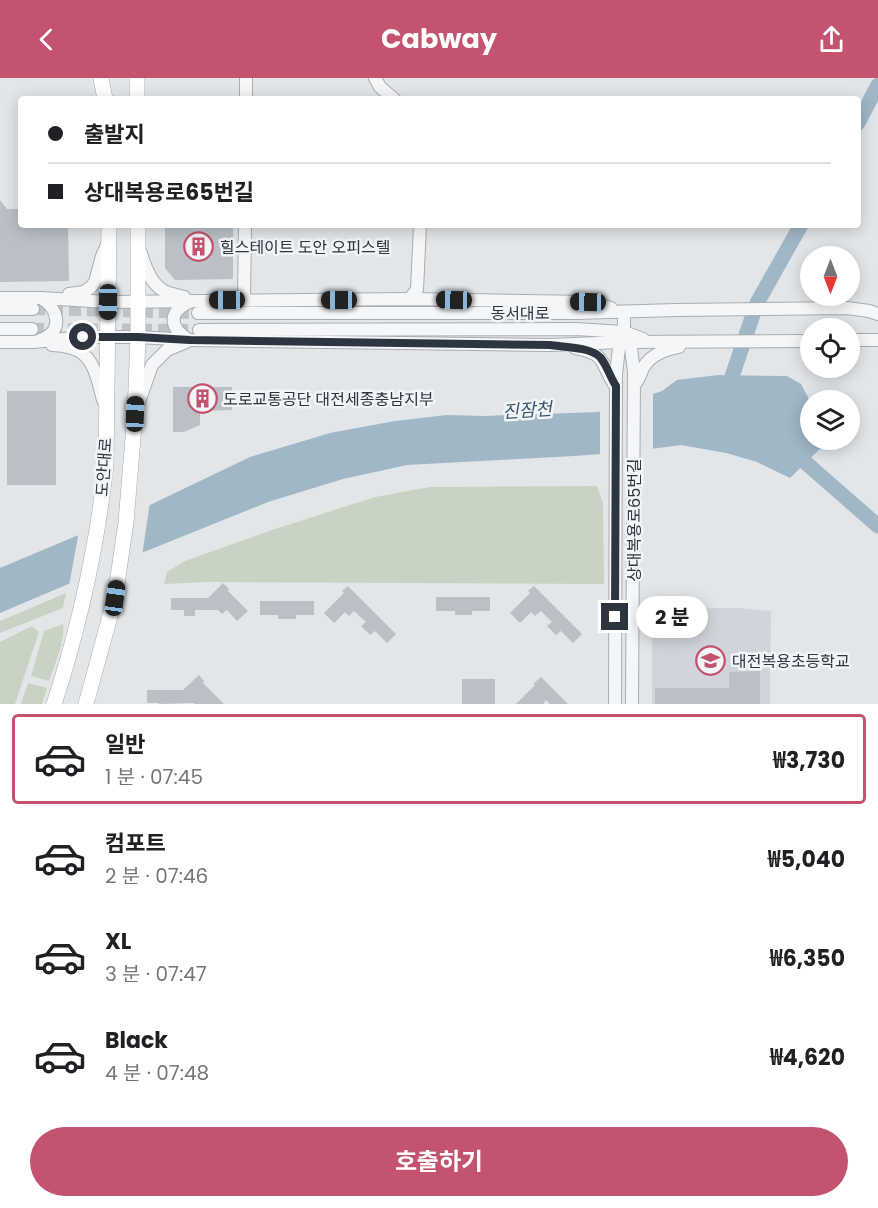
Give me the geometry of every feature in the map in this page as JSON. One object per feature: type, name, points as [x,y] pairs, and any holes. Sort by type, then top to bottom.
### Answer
[{"type":"main road","points":[[101,78],[106,96]]},
{"type":"main road","points":[[107,96],[110,78]]},
{"type":"main road","points":[[137,78],[137,96]]},
{"type":"main road","name":"도안대로","points":[[54,704],[81,610],[103,496],[106,464],[109,228]]},
{"type":"main road","name":"도안대로","points":[[86,704],[115,598],[129,486],[138,337],[138,232]]},
{"type":"street","points":[[246,78],[246,96]]},
{"type":"street","points":[[375,78],[380,87],[390,96]]},
{"type":"street","points":[[244,300],[245,228]]},
{"type":"street","points":[[409,299],[417,290],[420,228]]},
{"type":"street","points":[[138,232],[142,256],[152,280],[163,291],[194,300]]},
{"type":"street","points":[[41,298],[84,292],[91,288],[109,242]]},
{"type":"street","points":[[0,298],[108,302],[409,299],[588,302],[624,312],[624,339],[550,345],[190,340],[138,337],[83,337],[33,342],[0,342]]},
{"type":"street","points":[[33,342],[45,339],[56,326],[56,313],[48,302],[41,298]]},
{"type":"street","points":[[190,340],[177,330],[174,320],[178,309],[194,300]]},
{"type":"street","name":"동서대로","points":[[198,313],[576,313],[847,308],[878,314]]},
{"type":"street","points":[[0,309],[33,309]]},
{"type":"street","points":[[0,329],[32,329]]},
{"type":"street","name":"동서대로","points":[[199,330],[576,329],[650,342],[699,342]]},
{"type":"street","name":"상대복용로65번길","points":[[624,339],[634,372],[632,704]]},
{"type":"street","name":"상대복용로65번길","points":[[615,704],[617,476],[614,379],[624,339]]},
{"type":"street","points":[[135,414],[152,364],[167,350],[190,340]]},
{"type":"street","points":[[860,340],[878,340]]},
{"type":"street","points":[[634,386],[644,366],[657,353],[699,342],[800,341]]},
{"type":"street","points":[[33,342],[74,348],[88,358],[96,372],[107,419]]},
{"type":"street","points":[[550,345],[592,352],[601,359],[614,379]]},
{"type":"shaded area","name":"대전복용초등학교","points":[[660,608],[738,608],[771,611],[770,704],[652,704],[652,617]]},
{"type":"green space","points":[[597,486],[603,503],[604,584],[208,582],[164,584],[167,572],[185,561],[375,497],[430,487]]},
{"type":"green space","points":[[66,593],[63,608],[0,633],[0,621]]},
{"type":"green space","points":[[63,624],[61,645],[49,681],[31,676],[44,631]]},
{"type":"green space","points":[[32,626],[39,632],[15,704],[0,704],[0,642]]},
{"type":"green space","points":[[28,683],[47,688],[42,704],[21,704]]},
{"type":"water","points":[[718,375],[787,376],[801,384],[804,390],[800,390],[800,450],[819,450],[790,478],[757,462],[726,453],[681,445],[574,456],[407,465],[343,479],[268,502],[0,613],[0,568],[150,505],[250,457],[330,433],[395,421],[447,415],[598,412],[662,391],[677,380]]},
{"type":"pier","points":[[653,390],[653,452],[600,457],[600,408]]},
{"type":"pier","points":[[150,502],[142,556],[69,586],[79,531]]},
{"type":"building","points":[[0,200],[7,209],[18,209],[18,228],[68,228],[69,281],[0,282]]},
{"type":"building","name":"힐스테이트 도안 오피스텔","points":[[165,228],[233,228],[233,279],[175,280],[165,268]]},
{"type":"building","name":"도로교통공단 대전세종충남지부","points":[[173,387],[232,387],[232,410],[200,411],[200,425],[184,432],[173,432]]},
{"type":"building","points":[[7,391],[56,391],[56,485],[7,485]]},
{"type":"building","points":[[223,583],[248,611],[237,621],[227,610],[222,614],[218,610],[195,610],[195,616],[184,616],[184,610],[171,610],[171,598],[208,598]]},
{"type":"building","points":[[348,586],[396,634],[387,643],[375,631],[370,635],[361,626],[366,622],[354,611],[349,616],[345,612],[334,623],[324,613]]},
{"type":"building","points":[[534,586],[582,634],[573,643],[561,631],[556,635],[547,626],[552,622],[541,611],[535,616],[531,612],[520,623],[510,613]]},
{"type":"building","points":[[436,597],[490,597],[490,611],[472,611],[472,615],[455,615],[455,611],[436,611]]},
{"type":"building","points":[[260,601],[314,601],[314,615],[296,615],[296,619],[278,619],[278,615],[260,615]]},
{"type":"building","points":[[760,671],[760,704],[655,704],[655,688],[729,688],[729,672]]},
{"type":"building","points":[[199,675],[203,683],[224,704],[147,703],[147,690],[183,690]]},
{"type":"building","points":[[541,677],[568,704],[550,704],[546,700],[543,704],[516,704]]},
{"type":"building","points":[[462,679],[495,679],[495,704],[462,704]]},
{"type":"waterway","name":"진잠천","points":[[861,117],[878,85]]},
{"type":"waterway","name":"진잠천","points":[[726,394],[757,303],[799,228]]},
{"type":"waterway","points":[[790,449],[878,526]]},
{"type":"tunnel","points":[[33,309],[198,313]]},
{"type":"tunnel","points":[[32,329],[199,330]]},
{"type":"place","name":"힐스테이트 도안 오피스텔","points":[[199,247]]},
{"type":"place","name":"도로교통공단 대전세종충남지부","points":[[202,399]]},
{"type":"place","name":"대전복용초등학교","points":[[711,661]]},
{"type":"route","points":[[83,337],[550,345],[592,352],[601,359],[616,386],[615,617]]}]
